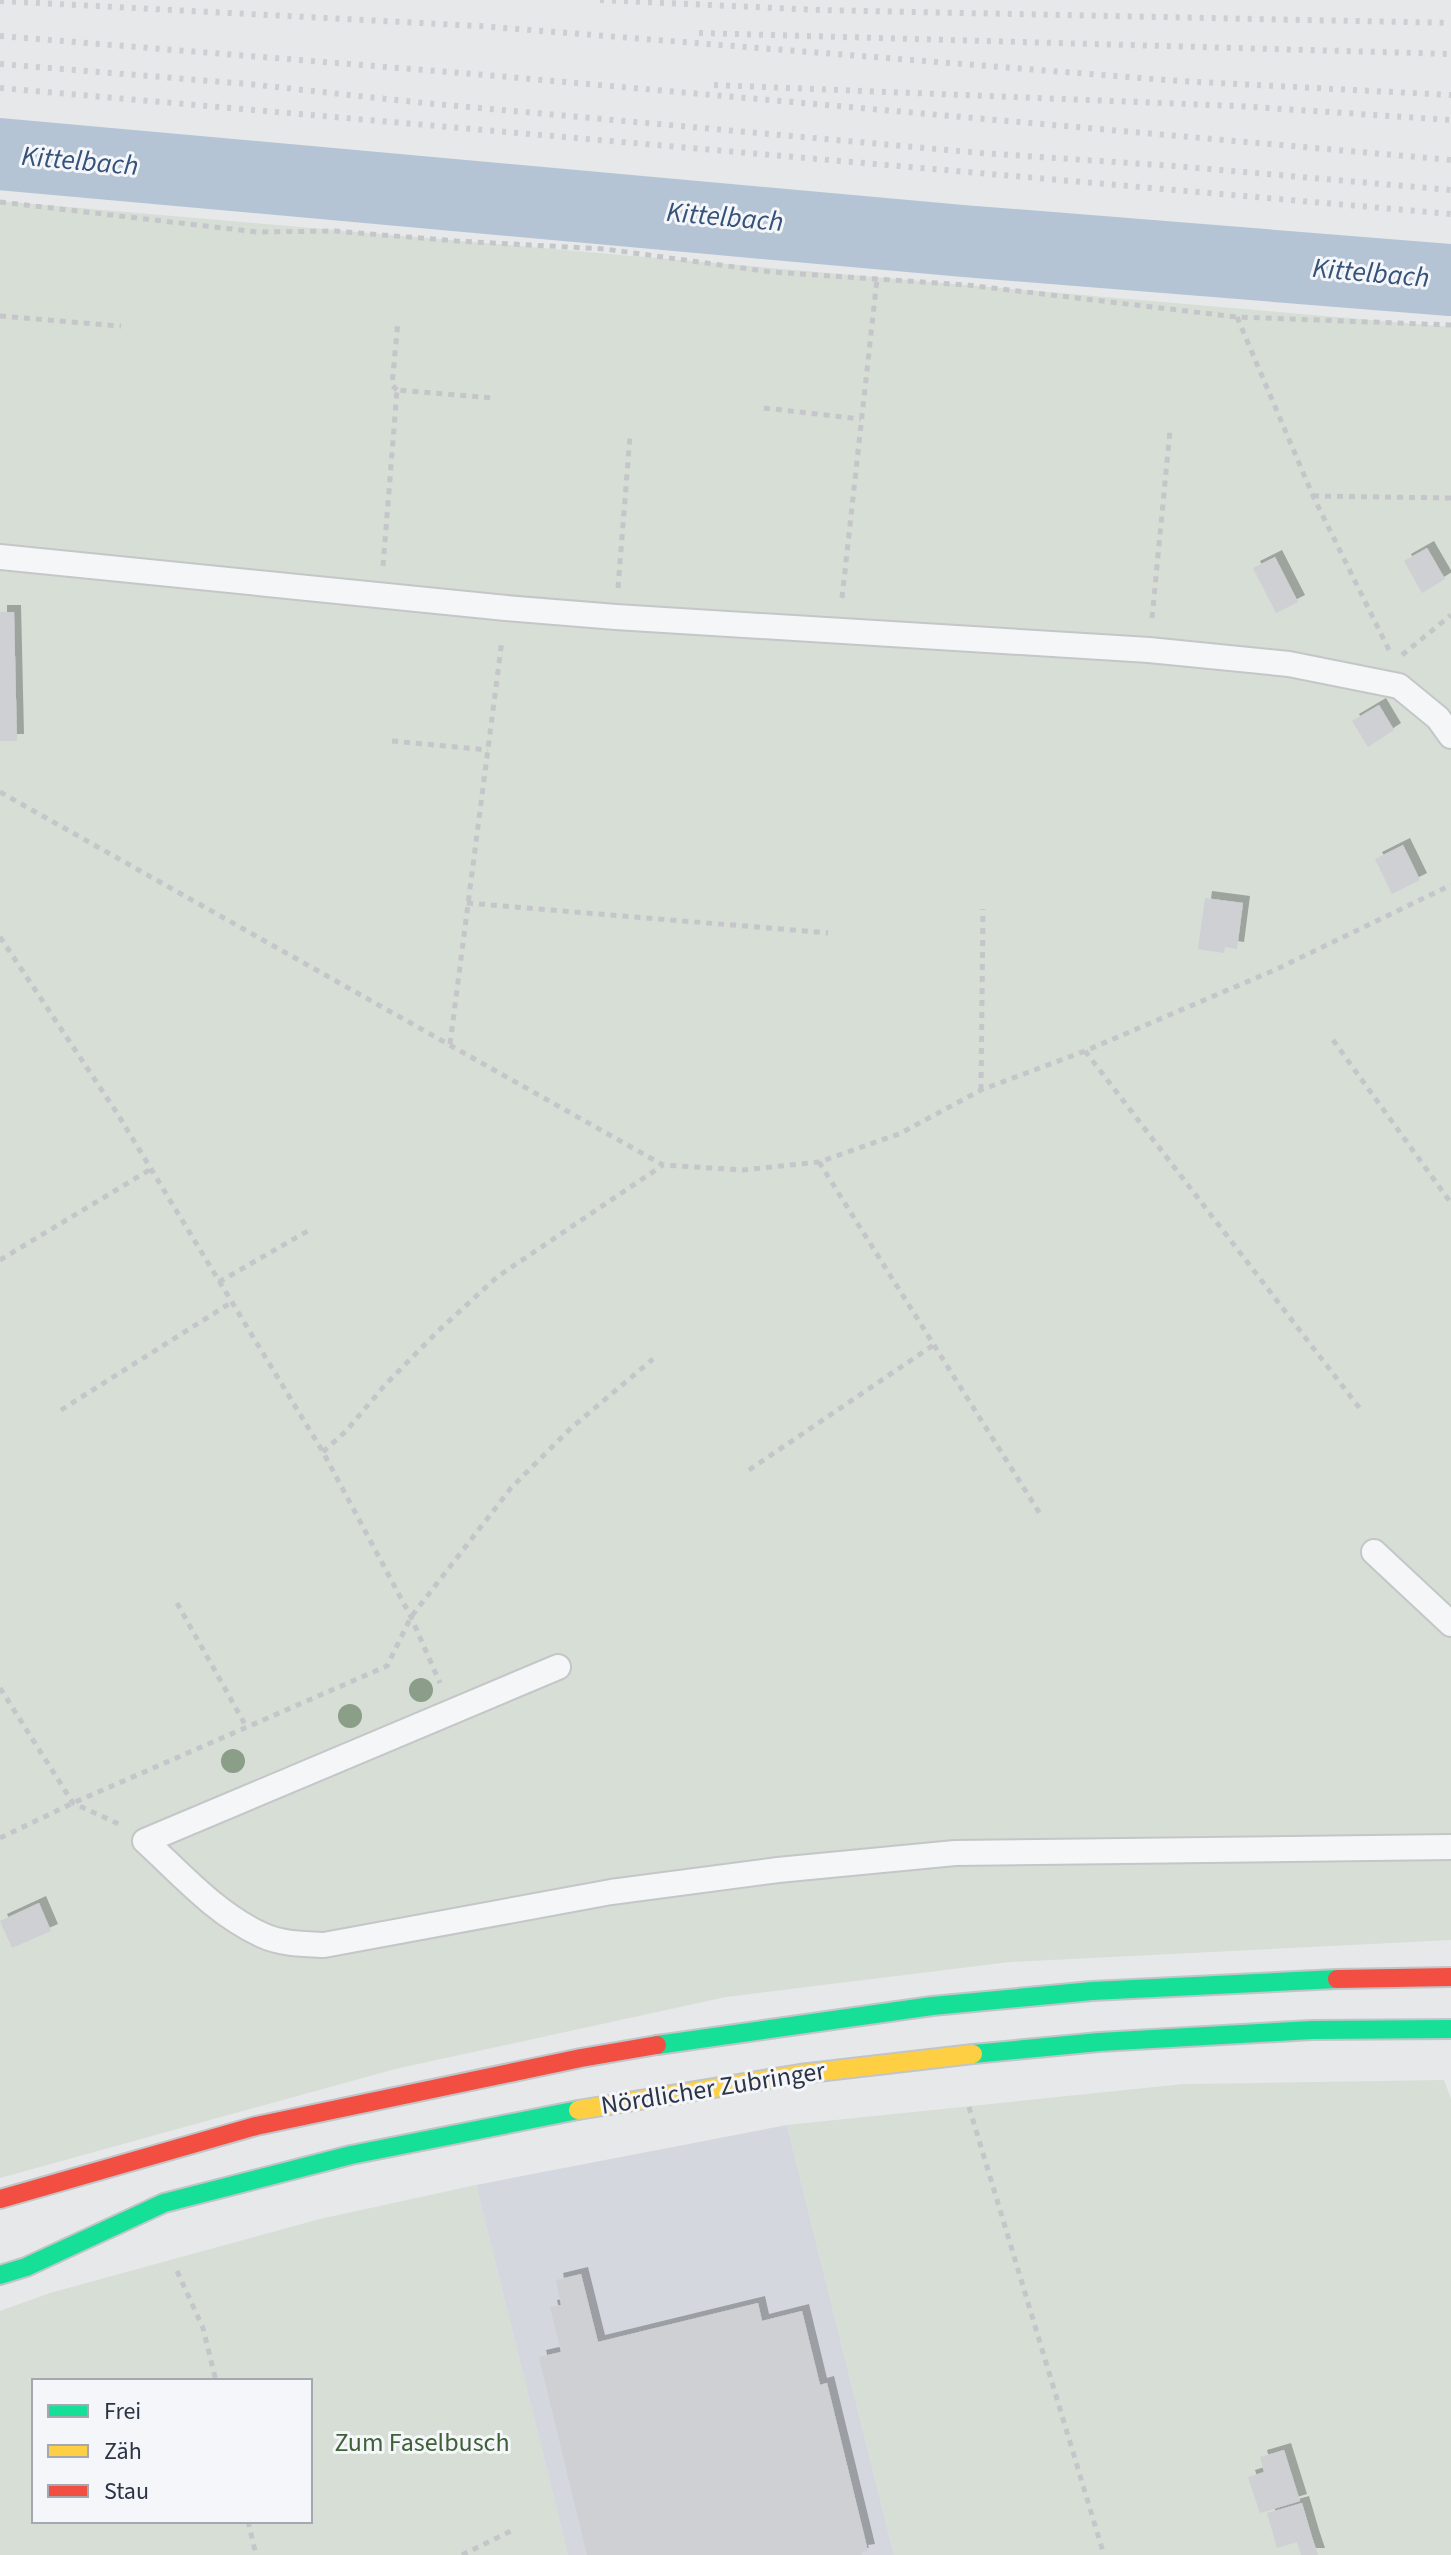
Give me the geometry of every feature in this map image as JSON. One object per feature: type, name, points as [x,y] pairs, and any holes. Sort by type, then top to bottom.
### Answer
[{"type":"main road","name":"Nördlicher Zubringer","points":[[0,2199],[256,2126],[581,2058],[697,2038],[932,2006],[1092,1991],[1306,1979],[1451,1977]]},
{"type":"main road","name":"Nördlicher Zubringer","points":[[0,2275],[26,2267],[164,2203],[366,2152],[611,2103],[800,2074],[1099,2042],[1312,2030],[1451,2029]]},
{"type":"main road","points":[[60,2230],[164,2203]]},
{"type":"lane","points":[[0,557],[506,608],[1149,650],[1289,664],[1399,686],[1438,718],[1451,736]]},
{"type":"lane","points":[[1374,1552],[1451,1624]]},
{"type":"lane","points":[[558,1667],[145,1841],[216,1907],[263,1936],[290,1943],[324,1945],[611,1892],[778,1870],[955,1853],[1451,1847]]},
{"type":"path","points":[[0,202],[257,232],[335,231],[605,249],[771,272],[967,285],[1237,317],[1451,325]]},
{"type":"path","points":[[838,631],[877,279]]},
{"type":"path","points":[[0,316],[121,326]]},
{"type":"path","points":[[1237,317],[1313,496],[1394,661],[1451,615]]},
{"type":"path","points":[[398,321],[392,385],[397,390],[492,398]]},
{"type":"path","points":[[381,596],[397,390]]},
{"type":"path","points":[[764,408],[861,419]]},
{"type":"path","points":[[1149,650],[1170,430]]},
{"type":"path","points":[[616,617],[630,436]]},
{"type":"path","points":[[1313,496],[1451,498]]},
{"type":"path","points":[[450,1044],[506,608]]},
{"type":"path","points":[[392,741],[488,750]]},
{"type":"path","points":[[0,792],[663,1165],[743,1170],[819,1162],[899,1134],[981,1090],[1085,1051],[1277,969],[1451,885]]},
{"type":"path","points":[[467,903],[828,933]]},
{"type":"path","points":[[981,1090],[983,909]]},
{"type":"path","points":[[1,940],[117,1113],[323,1452],[411,1617],[452,1711]]},
{"type":"path","points":[[1333,1040],[1451,1203]]},
{"type":"path","points":[[1085,1051],[1361,1410]]},
{"type":"path","points":[[819,1162],[1042,1517]]},
{"type":"path","points":[[323,1452],[426,1343],[497,1277],[663,1165]]},
{"type":"path","points":[[0,1260],[151,1169]]},
{"type":"path","points":[[219,1282],[311,1229]]},
{"type":"path","points":[[61,1410],[232,1302]]},
{"type":"path","points":[[749,1470],[935,1344]]},
{"type":"path","points":[[0,1838],[387,1666],[411,1617],[511,1488],[571,1428],[653,1359]]},
{"type":"path","points":[[177,1603],[247,1728]]},
{"type":"path","points":[[0,1688],[73,1803],[128,1828],[145,1841]]},
{"type":"path","points":[[969,2107],[1104,2555]]},
{"type":"path","points":[[177,2271],[203,2328],[216,2379]]},
{"type":"path","points":[[248,2523],[256,2555]]},
{"type":"path","points":[[462,2555],[513,2530]]},
{"type":"shaded area","points":[[787,2125],[894,2555],[568,2555],[476,2185]]},
{"type":"green space","points":[[0,201],[1451,327],[1451,1940],[1010,1962],[726,1997],[395,2069],[0,2178]]},
{"type":"green space","points":[[1444,2080],[1451,2099],[1451,2555],[894,2555],[787,2125],[1184,2084]]},
{"type":"green space","name":"Zum Faselbusch","points":[[476,2185],[568,2555],[0,2555],[0,2311],[50,2293],[320,2219]]},
{"type":"building","points":[[1427,548],[1445,579],[1422,593],[1404,561]]},
{"type":"building","points":[[1275,557],[1298,602],[1276,613],[1253,568]]},
{"type":"building","points":[[0,612],[14,612],[17,741],[0,741]]},
{"type":"building","points":[[1379,705],[1394,730],[1368,747],[1352,721]]},
{"type":"building","points":[[1403,845],[1420,880],[1392,894],[1375,859]]},
{"type":"building","points":[[1205,898],[1243,903],[1237,949],[1225,947],[1224,953],[1198,949]]},
{"type":"building","points":[[39,1903],[51,1931],[12,1948],[0,1921]]},
{"type":"building","points":[[581,2274],[598,2342],[758,2303],[762,2321],[802,2311],[820,2385],[827,2383],[868,2551],[861,2552],[862,2555],[587,2555],[539,2357],[561,2352],[550,2307],[561,2305],[556,2280]]},
{"type":"building","points":[[1284,2450],[1300,2501],[1260,2513],[1248,2477],[1264,2472],[1260,2457]]},
{"type":"building","points":[[1302,2503],[1318,2555],[1301,2555],[1297,2542],[1277,2548],[1267,2513]]},
{"type":"waterway","name":"Kittelbach","points":[[0,154],[963,241],[1451,280]]},
{"type":"railway","points":[[600,0],[820,10],[1451,23]]},
{"type":"railway","points":[[0,1],[479,26],[1179,81],[1451,95]]},
{"type":"railway","points":[[699,33],[1451,54]]},
{"type":"railway","points":[[0,36],[474,74],[1451,160]]},
{"type":"railway","points":[[0,64],[248,84],[424,103],[981,153],[1451,190]]},
{"type":"railway","points":[[714,85],[1237,106],[1451,120]]},
{"type":"railway","points":[[0,88],[1451,214]]},
{"type":"traffic: fast","points":[[657,2045],[932,2006],[1092,1991],[1337,1979]]},
{"type":"traffic: fast","points":[[973,2054],[1099,2042],[1312,2030],[1451,2029]]},
{"type":"traffic: fast","points":[[0,2275],[26,2267],[164,2203],[351,2155],[578,2110]]},
{"type":"traffic: slow","points":[[578,2110],[800,2074],[973,2054]]},
{"type":"traffic: jam","points":[[1337,1979],[1451,1977]]},
{"type":"traffic: jam","points":[[0,2199],[256,2126],[657,2045]]}]
